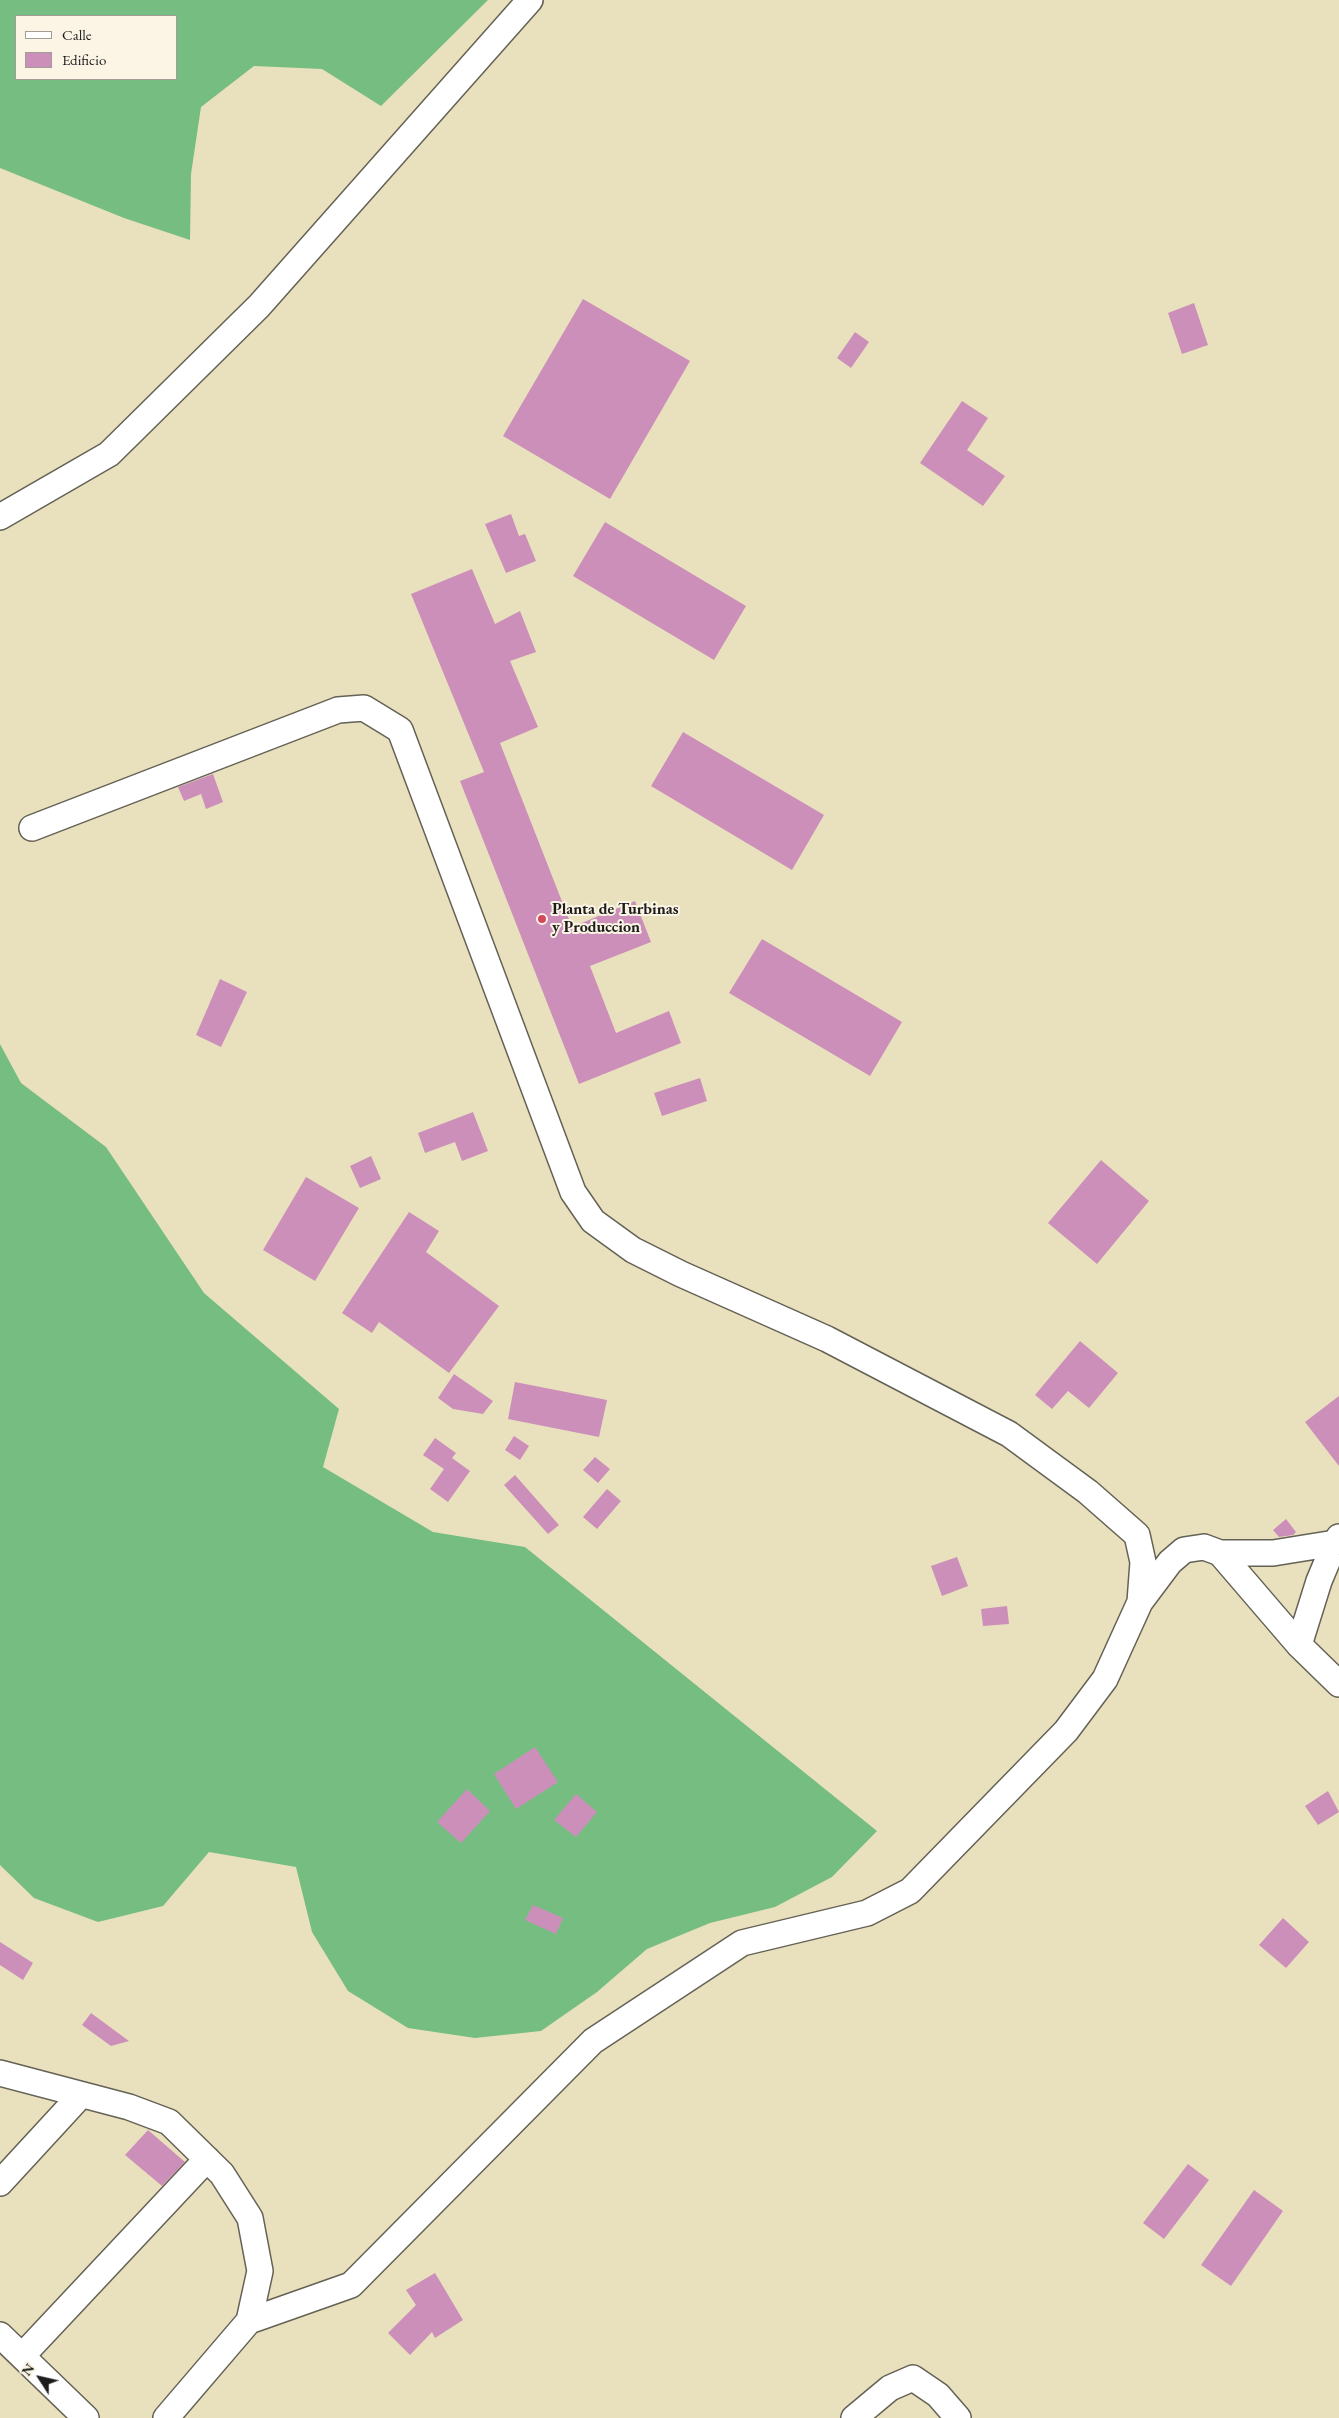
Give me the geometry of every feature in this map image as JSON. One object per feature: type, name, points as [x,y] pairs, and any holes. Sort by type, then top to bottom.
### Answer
[{"type":"street","points":[[0,517],[109,454],[259,306],[530,0]]},
{"type":"street","points":[[32,828],[338,710],[364,708],[400,730],[573,1192],[593,1221],[633,1250],[827,1339],[1009,1434],[1088,1492],[1137,1535],[1143,1562],[1140,1602]]},
{"type":"street","points":[[249,2321],[351,2285],[594,2041],[742,1943],[867,1913],[910,1891],[1066,1731],[1106,1679],[1140,1602],[1170,1562],[1184,1550],[1204,1547],[1220,1553],[1273,1553],[1337,1540]]},
{"type":"street","points":[[1299,1645],[1319,1582],[1337,1540]]},
{"type":"street","points":[[1220,1553],[1299,1645],[1339,1684]]},
{"type":"street","points":[[0,2074],[129,2107],[169,2122],[222,2174],[250,2218],[260,2271],[249,2321],[175,2415]]},
{"type":"street","points":[[0,2183],[81,2095]]},
{"type":"street","points":[[22,2356],[207,2159]]},
{"type":"street","points":[[0,2335],[86,2418]]},
{"type":"street","points":[[854,2418],[890,2388],[913,2378],[938,2395],[958,2418]]},
{"type":"green space","points":[[0,0],[488,0],[381,106],[322,69],[254,66],[201,107],[191,174],[190,240],[124,218],[0,168]]},
{"type":"green space","points":[[0,1044],[21,1083],[106,1147],[204,1293],[339,1409],[323,1467],[433,1532],[525,1547],[877,1831],[832,1877],[775,1907],[710,1923],[647,1949],[597,1992],[541,2031],[475,2038],[408,2028],[348,1991],[312,1932],[296,1867],[209,1852],[163,1906],[98,1922],[34,1898],[0,1865]]},
{"type":"building","points":[[583,299],[690,361],[610,499],[503,436]]},
{"type":"building","points":[[1194,303],[1208,345],[1182,354],[1168,313]]},
{"type":"building","points":[[855,332],[869,342],[851,368],[837,358]]},
{"type":"building","points":[[962,401],[988,418],[967,450],[1005,476],[983,506],[920,463]]},
{"type":"building","points":[[511,514],[519,536],[525,534],[536,561],[506,573],[485,524]]},
{"type":"building","points":[[605,522],[746,606],[714,660],[573,576]]},
{"type":"building","name":"Planta de Turbinas y Produccion","points":[[472,569],[495,624],[520,611],[536,652],[510,661],[538,727],[500,743],[572,927],[635,901],[651,942],[590,966],[616,1033],[669,1011],[681,1043],[579,1084],[460,781],[484,772],[411,594]]},
{"type":"building","points":[[683,732],[824,815],[792,870],[651,786]]},
{"type":"building","points":[[213,774],[223,802],[206,809],[201,794],[184,801],[178,787]]},
{"type":"building","points":[[762,939],[902,1022],[870,1076],[729,993]]},
{"type":"building","points":[[220,979],[247,992],[221,1047],[196,1035]]},
{"type":"building","points":[[700,1078],[707,1101],[662,1116],[654,1093]]},
{"type":"building","points":[[473,1112],[488,1151],[462,1161],[455,1142],[425,1153],[418,1133]]},
{"type":"building","points":[[371,1156],[381,1179],[360,1188],[350,1166]]},
{"type":"building","points":[[1101,1160],[1149,1201],[1097,1264],[1048,1223]]},
{"type":"building","points":[[306,1177],[359,1208],[315,1281],[263,1250]]},
{"type":"building","points":[[409,1212],[439,1231],[426,1252],[499,1306],[449,1373],[379,1322],[372,1333],[342,1313]]},
{"type":"building","points":[[1080,1341],[1118,1373],[1089,1408],[1068,1391],[1052,1409],[1035,1395]]},
{"type":"building","points":[[454,1374],[493,1401],[483,1414],[453,1409],[438,1398]]},
{"type":"building","points":[[515,1382],[607,1400],[599,1437],[508,1419]]},
{"type":"building","points":[[1339,1396],[1339,1466],[1305,1422]]},
{"type":"building","points":[[514,1436],[529,1446],[520,1460],[505,1450]]},
{"type":"building","points":[[435,1438],[456,1453],[452,1458],[470,1471],[448,1502],[430,1489],[444,1469],[423,1455]]},
{"type":"building","points":[[595,1457],[610,1469],[598,1483],[583,1470]]},
{"type":"building","points":[[515,1475],[559,1525],[548,1534],[504,1485]]},
{"type":"building","points":[[607,1489],[621,1501],[597,1529],[583,1517]]},
{"type":"building","points":[[1286,1519],[1296,1532],[1293,1535],[1279,1537],[1273,1530]]},
{"type":"building","points":[[957,1557],[968,1586],[942,1596],[931,1566]]},
{"type":"building","points":[[1007,1606],[1009,1624],[983,1626],[981,1609]]},
{"type":"building","points":[[535,1747],[558,1782],[516,1809],[494,1774]]},
{"type":"building","points":[[467,1789],[490,1811],[461,1843],[437,1822]]},
{"type":"building","points":[[1328,1791],[1339,1812],[1318,1825],[1305,1806]]},
{"type":"building","points":[[576,1794],[597,1812],[576,1837],[554,1820]]},
{"type":"building","points":[[533,1905],[563,1918],[556,1934],[525,1920]]},
{"type":"building","points":[[1283,1918],[1309,1942],[1286,1968],[1259,1945]]},
{"type":"building","points":[[0,1942],[33,1963],[23,1980],[0,1965]]},
{"type":"building","points":[[91,2013],[129,2041],[111,2046],[82,2025]]},
{"type":"building","points":[[148,2130],[185,2162],[162,2186],[125,2155]]},
{"type":"building","points":[[1188,2164],[1209,2180],[1164,2239],[1143,2223]]},
{"type":"building","points":[[1254,2190],[1283,2211],[1231,2286],[1201,2265]]},
{"type":"building","points":[[435,2273],[463,2320],[435,2338],[432,2332],[410,2355],[388,2333],[416,2305],[406,2290]]},
{"type":"place","name":"Planta de Turbinas y Produccion","points":[[542,919]]}]
